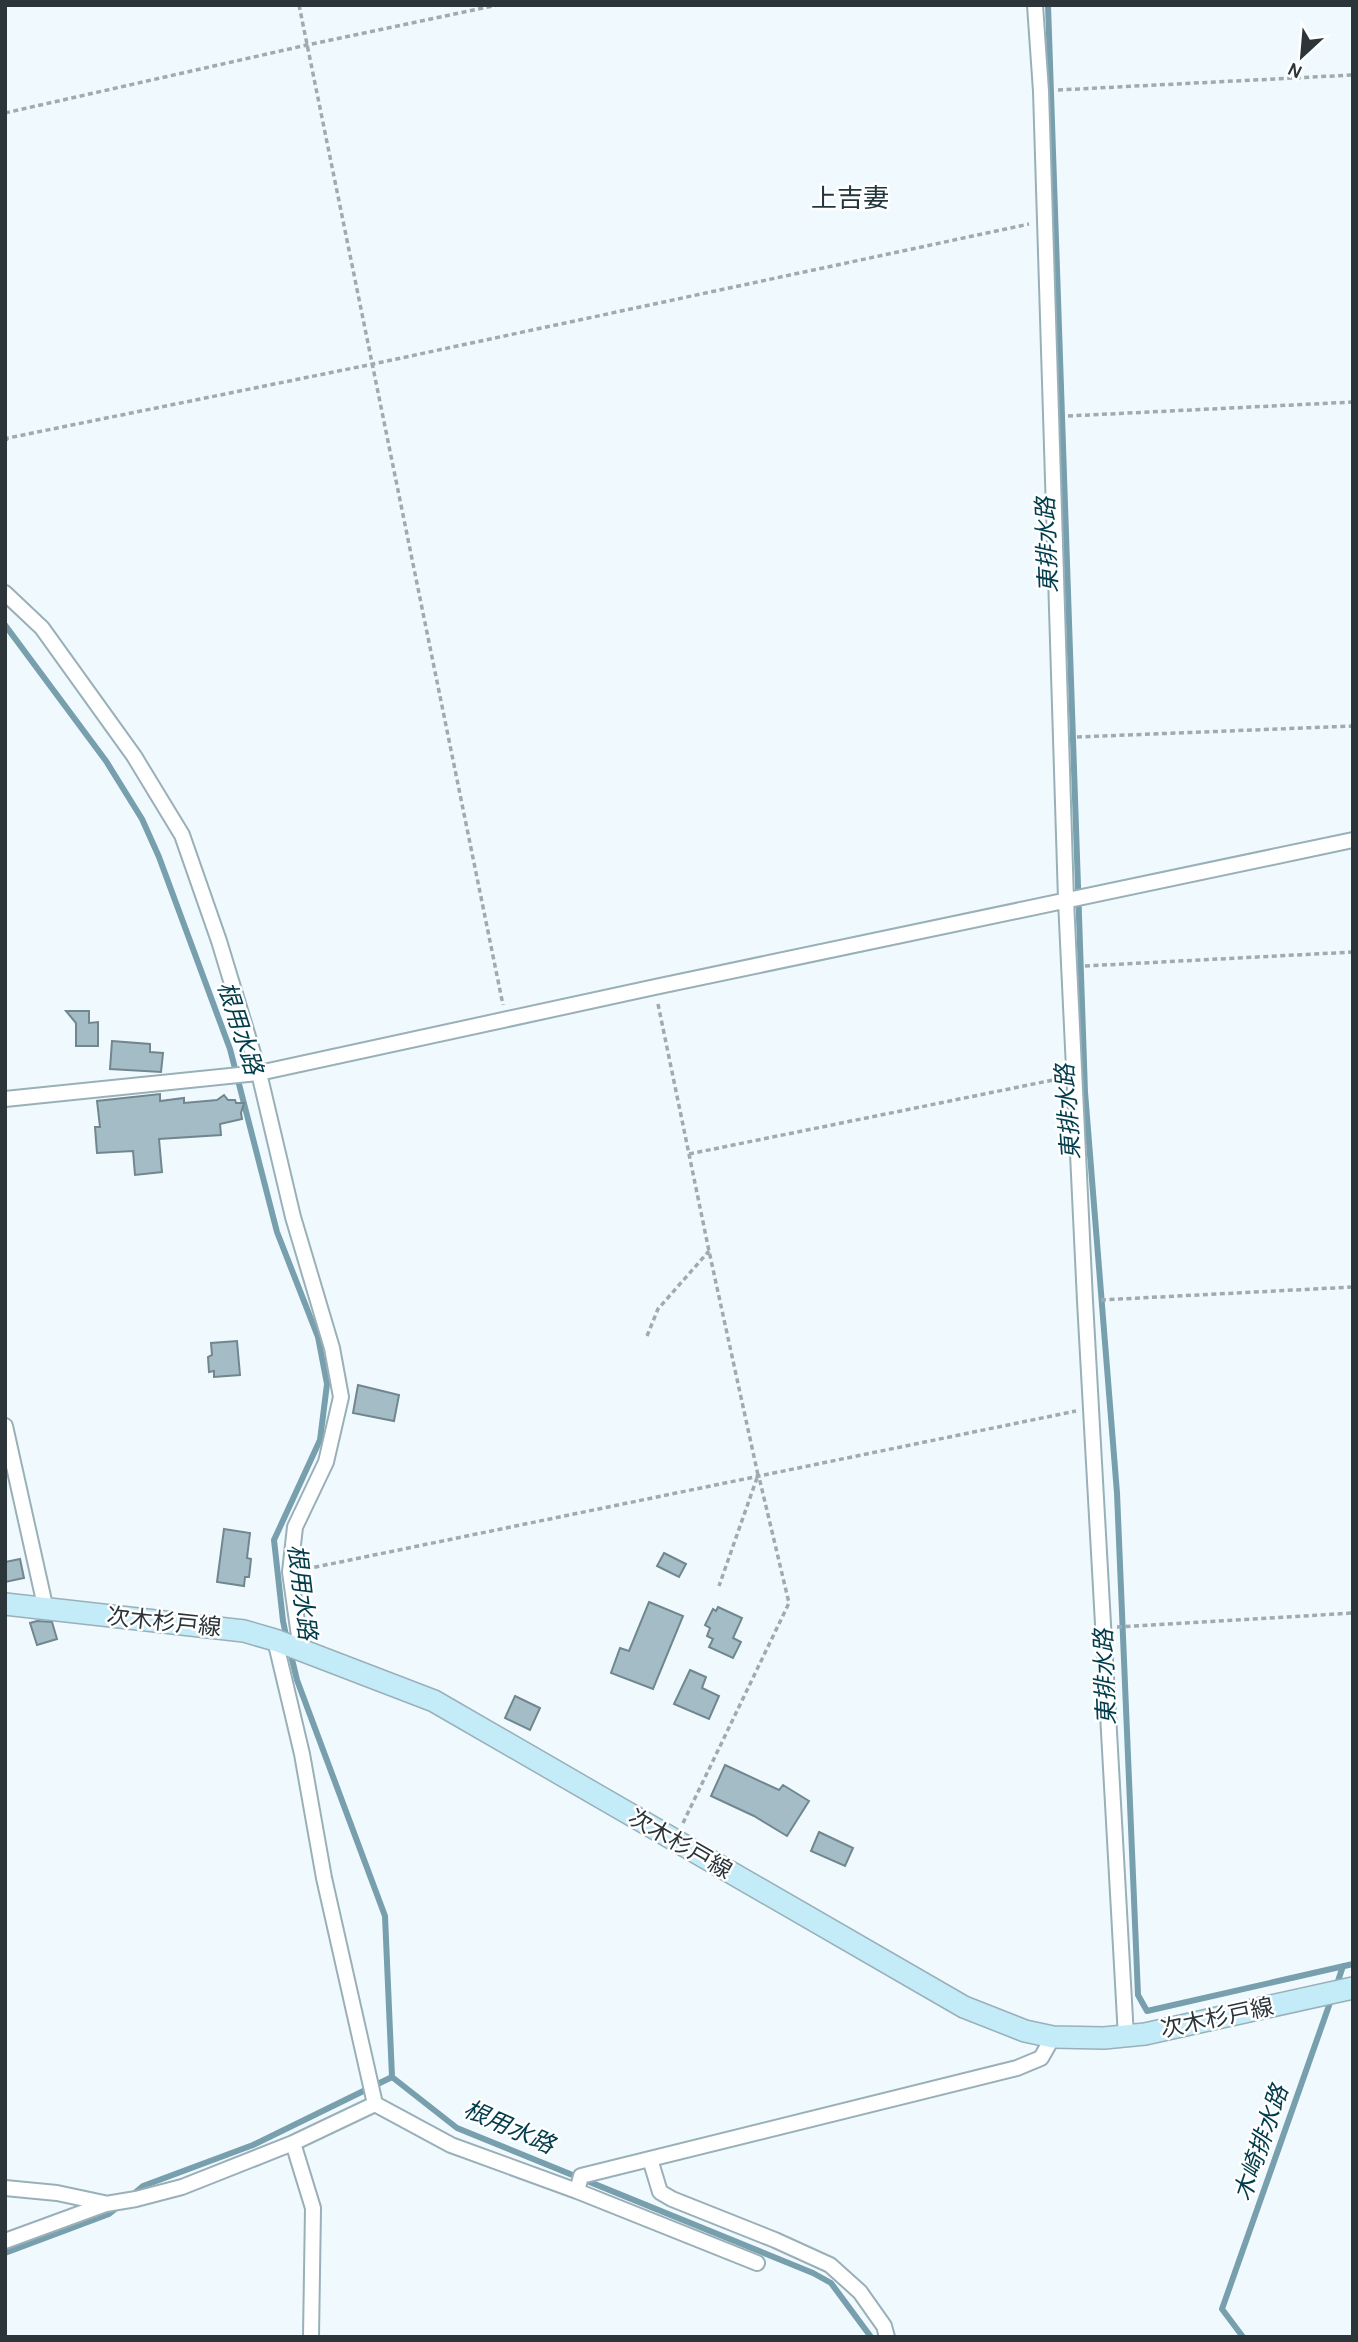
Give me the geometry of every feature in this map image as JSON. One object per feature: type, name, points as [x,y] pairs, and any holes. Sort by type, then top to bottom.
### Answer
[{"type":"main road","name":"次木杉戸線","points":[[5,1604],[244,1631],[275,1640],[434,1701],[964,2007],[1025,2031],[1053,2037],[1126,2037],[1353,1989]]},
{"type":"street","points":[[1035,5],[1041,91],[1066,900],[1084,1301],[1126,2037]]},
{"type":"street","points":[[5,593],[42,628],[134,756],[182,835],[219,941],[259,1073],[293,1217],[332,1348],[341,1396],[326,1462],[295,1527],[290,1573],[300,1650]]},
{"type":"street","points":[[5,1099],[259,1073],[1353,840]]},
{"type":"street","points":[[5,1426],[46,1610]]},
{"type":"street","points":[[275,1640],[302,1754],[324,1878],[375,2104],[451,2145],[577,2191],[757,2263]]},
{"type":"street","points":[[577,2191],[581,2176],[1017,2068],[1041,2058],[1053,2037]]},
{"type":"street","points":[[5,2241],[106,2203],[136,2199],[182,2187],[293,2143],[375,2104]]},
{"type":"street","points":[[293,2143],[313,2208],[311,2337]]},
{"type":"street","points":[[650,2158],[660,2192],[830,2265],[860,2292],[884,2326],[887,2337]]},
{"type":"street","points":[[5,2188],[57,2193],[106,2203]]},
{"type":"path","points":[[299,5],[506,1019]]},
{"type":"path","points":[[5,113],[497,5]]},
{"type":"path","points":[[1041,91],[1353,75]]},
{"type":"path","points":[[5,441],[8,438],[373,364],[1045,221]]},
{"type":"path","points":[[1051,417],[1353,402]]},
{"type":"path","points":[[1061,738],[1353,726]]},
{"type":"path","points":[[1069,966],[1353,952]]},
{"type":"path","points":[[655,987],[709,1251],[789,1603],[674,1841]]},
{"type":"path","points":[[689,1154],[1074,1076]]},
{"type":"path","points":[[647,1336],[658,1309],[709,1251]]},
{"type":"path","points":[[1084,1301],[1353,1287]]},
{"type":"path","points":[[290,1573],[1092,1408]]},
{"type":"path","points":[[719,1586],[758,1475]]},
{"type":"path","points":[[1104,1628],[1353,1613]]},
{"type":"building","points":[[66,1011],[89,1011],[89,1023],[98,1022],[98,1046],[76,1046],[76,1023]]},
{"type":"building","points":[[112,1041],[150,1044],[150,1052],[163,1053],[161,1072],[110,1069]]},
{"type":"building","points":[[160,1094],[160,1101],[184,1098],[184,1103],[217,1100],[224,1095],[228,1100],[244,1103],[242,1119],[220,1124],[221,1135],[159,1139],[162,1172],[135,1175],[133,1151],[97,1153],[95,1127],[100,1127],[97,1101]]},
{"type":"building","points":[[237,1341],[240,1375],[214,1377],[214,1371],[209,1372],[211,1343]]},
{"type":"building","points":[[358,1385],[399,1395],[394,1421],[353,1413]]},
{"type":"building","points":[[224,1529],[250,1533],[247,1558],[251,1559],[249,1577],[245,1577],[244,1586],[217,1582]]},
{"type":"building","points":[[664,1553],[686,1564],[679,1577],[657,1566]]},
{"type":"building","points":[[20,1559],[24,1578],[5,1582],[5,1562]]},
{"type":"building","points":[[649,1602],[683,1616],[653,1689],[611,1673],[620,1648],[629,1651]]},
{"type":"building","points":[[718,1607],[742,1618],[733,1638],[741,1642],[733,1658],[709,1647],[713,1639],[707,1636],[710,1628],[705,1625],[713,1609],[716,1611]]},
{"type":"building","points":[[52,1622],[57,1639],[37,1645],[30,1623]]},
{"type":"building","points":[[690,1670],[706,1677],[702,1688],[719,1696],[709,1719],[674,1704]]},
{"type":"building","points":[[515,1696],[540,1708],[530,1730],[505,1718]]},
{"type":"building","points":[[725,1765],[779,1790],[783,1785],[809,1801],[787,1836],[754,1816],[711,1796]]},
{"type":"building","points":[[819,1832],[853,1848],[845,1866],[811,1851]]},
{"type":"waterway","name":"東排水路","points":[[1048,5],[1085,1092],[1117,1493],[1138,1995],[1147,2011],[1353,1964]]},
{"type":"waterway","name":"根用水路","points":[[5,625],[106,761],[142,819],[159,857],[230,1049],[277,1232],[318,1337],[327,1384],[320,1440],[274,1540],[287,1640]]},
{"type":"waterway","name":"根用水路","points":[[290,1651],[297,1680],[385,1916],[392,2077],[457,2128],[813,2273],[831,2283],[871,2337]]},
{"type":"waterway","name":"木崎排水路","points":[[1336,1987],[1343,1966]]},
{"type":"waterway","name":"木崎排水路","points":[[1243,2337],[1222,2309],[1332,1997]]},
{"type":"waterway","points":[[130,2197],[143,2186],[253,2145],[392,2077]]},
{"type":"waterway","points":[[5,2253],[109,2214],[119,2206]]},
{"type":"district","name":"上吉妻","points":[[850,198]]}]
